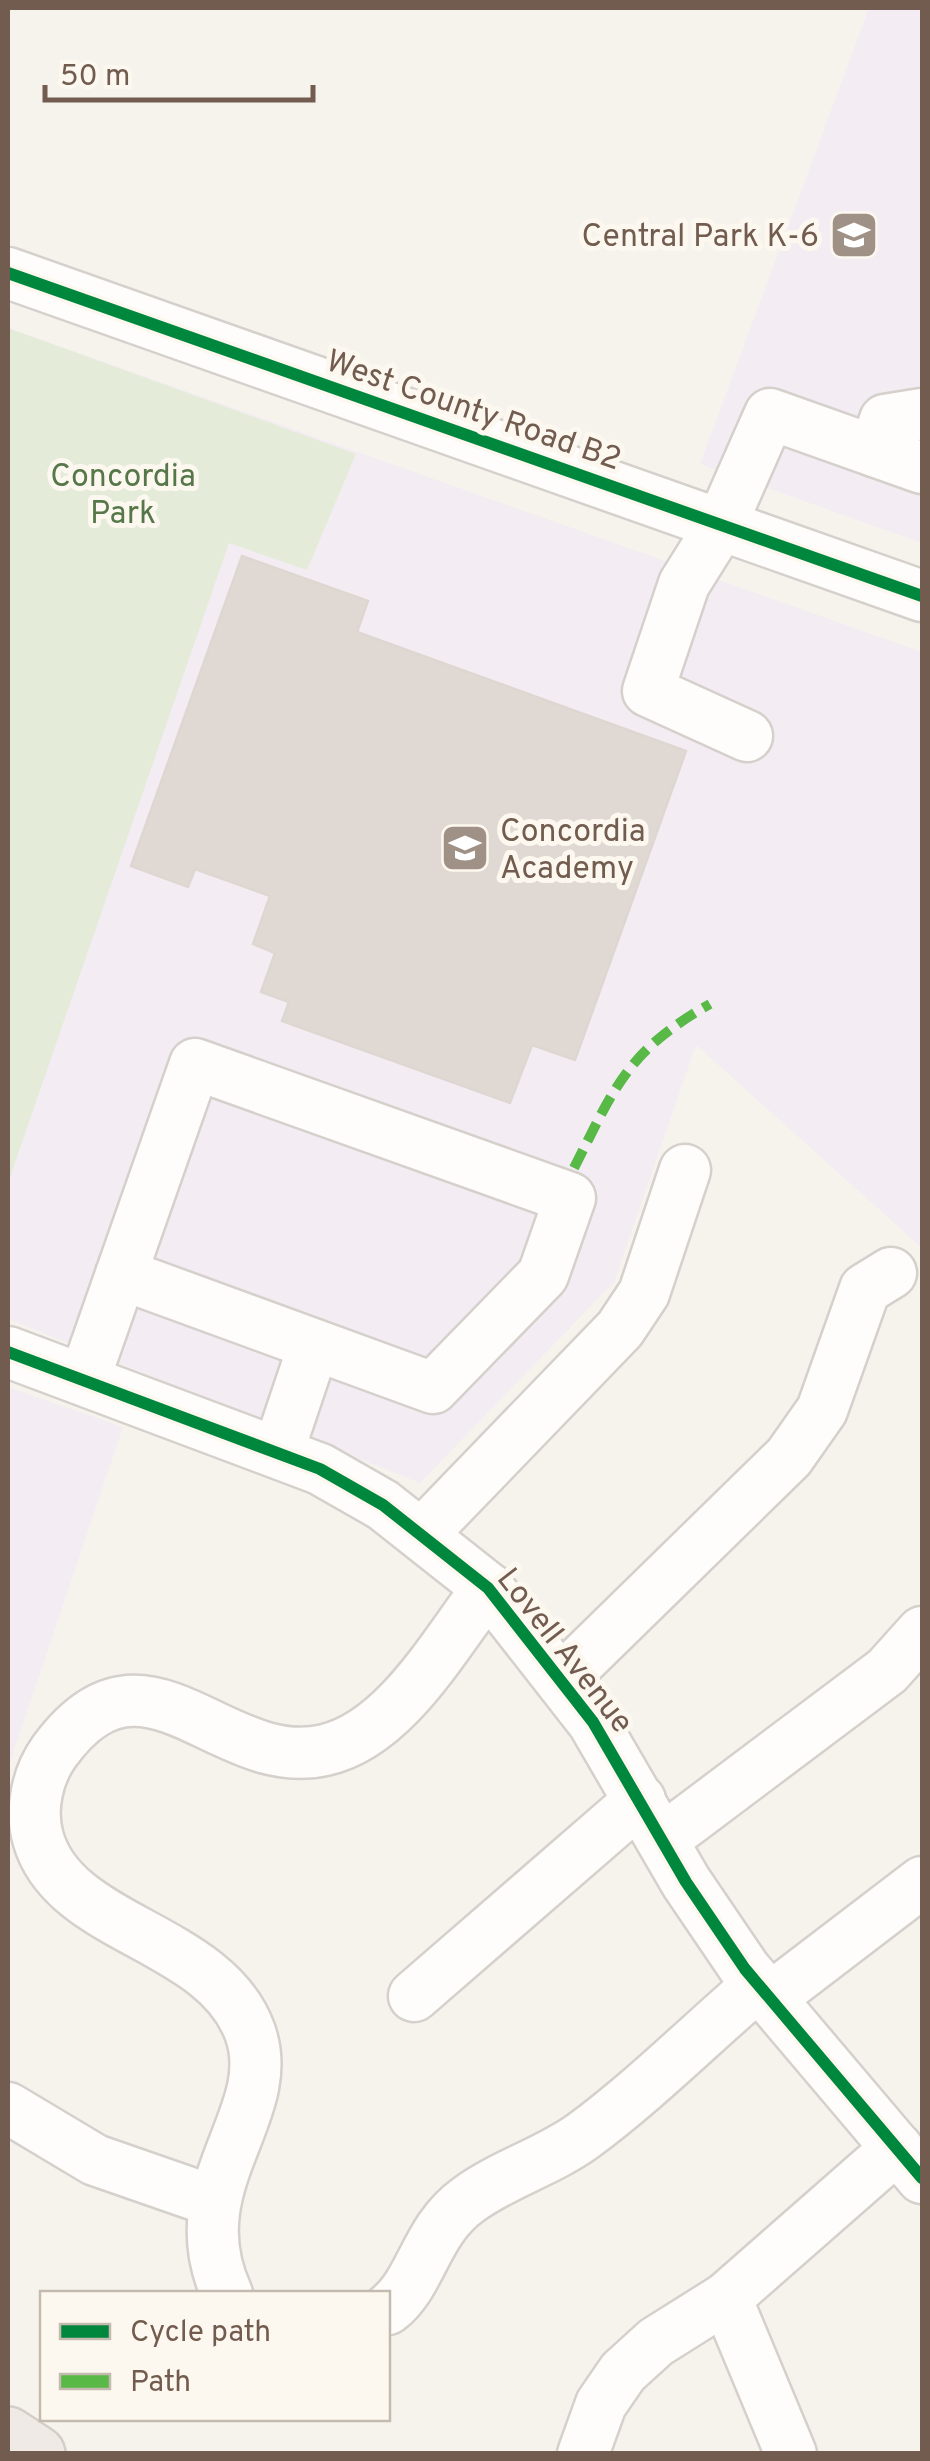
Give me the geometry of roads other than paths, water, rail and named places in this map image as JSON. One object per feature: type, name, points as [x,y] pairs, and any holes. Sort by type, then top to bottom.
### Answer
[{"type":"highway","points":[[8,2435],[38,2454]]},
{"type":"street","name":"West County Road B2","points":[[8,274],[922,596]]},
{"type":"street","points":[[747,736],[648,692],[684,584],[721,525],[770,414],[922,468]]},
{"type":"street","points":[[874,451],[885,420],[922,414]]},
{"type":"street","points":[[84,1380],[121,1274],[195,1064],[570,1198],[543,1275],[432,1388],[121,1274]]},
{"type":"street","points":[[422,1533],[620,1330],[644,1293],[686,1170]]},
{"type":"street","points":[[562,1679],[789,1456],[822,1410],[864,1289],[891,1273]]},
{"type":"street","points":[[278,1452],[314,1345]]},
{"type":"street","name":"Lovell Avenue","points":[[8,1352],[320,1468],[422,1533],[488,1588],[562,1679],[764,1992],[913,2160]]},
{"type":"street","points":[[226,2291],[214,2267],[213,2201],[252,2088],[257,2064],[250,2032],[219,1980],[81,1898],[54,1873],[38,1838],[34,1800],[47,1761],[69,1731],[105,1705],[144,1699],[186,1710],[253,1746],[291,1755],[328,1750],[387,1719],[488,1588]]},
{"type":"street","points":[[414,1996],[651,1820],[887,1670],[922,1632]]},
{"type":"street","points":[[390,2308],[400,2299],[440,2224],[470,2198],[548,2160],[584,2135],[764,1992],[922,1882]]},
{"type":"street","points":[[8,2108],[95,2160],[213,2201]]},
{"type":"street","points":[[583,2454],[600,2404],[623,2372],[656,2342],[726,2298],[913,2160]]},
{"type":"street","points":[[726,2298],[791,2454]]},
{"type":"place","name":"Central Park K-6","points":[[854,235]]},
{"type":"place","name":"Concordia Academy","points":[[465,848]]},
{"type":"park label","name":"Concordia Park","points":[[123,494]]}]
